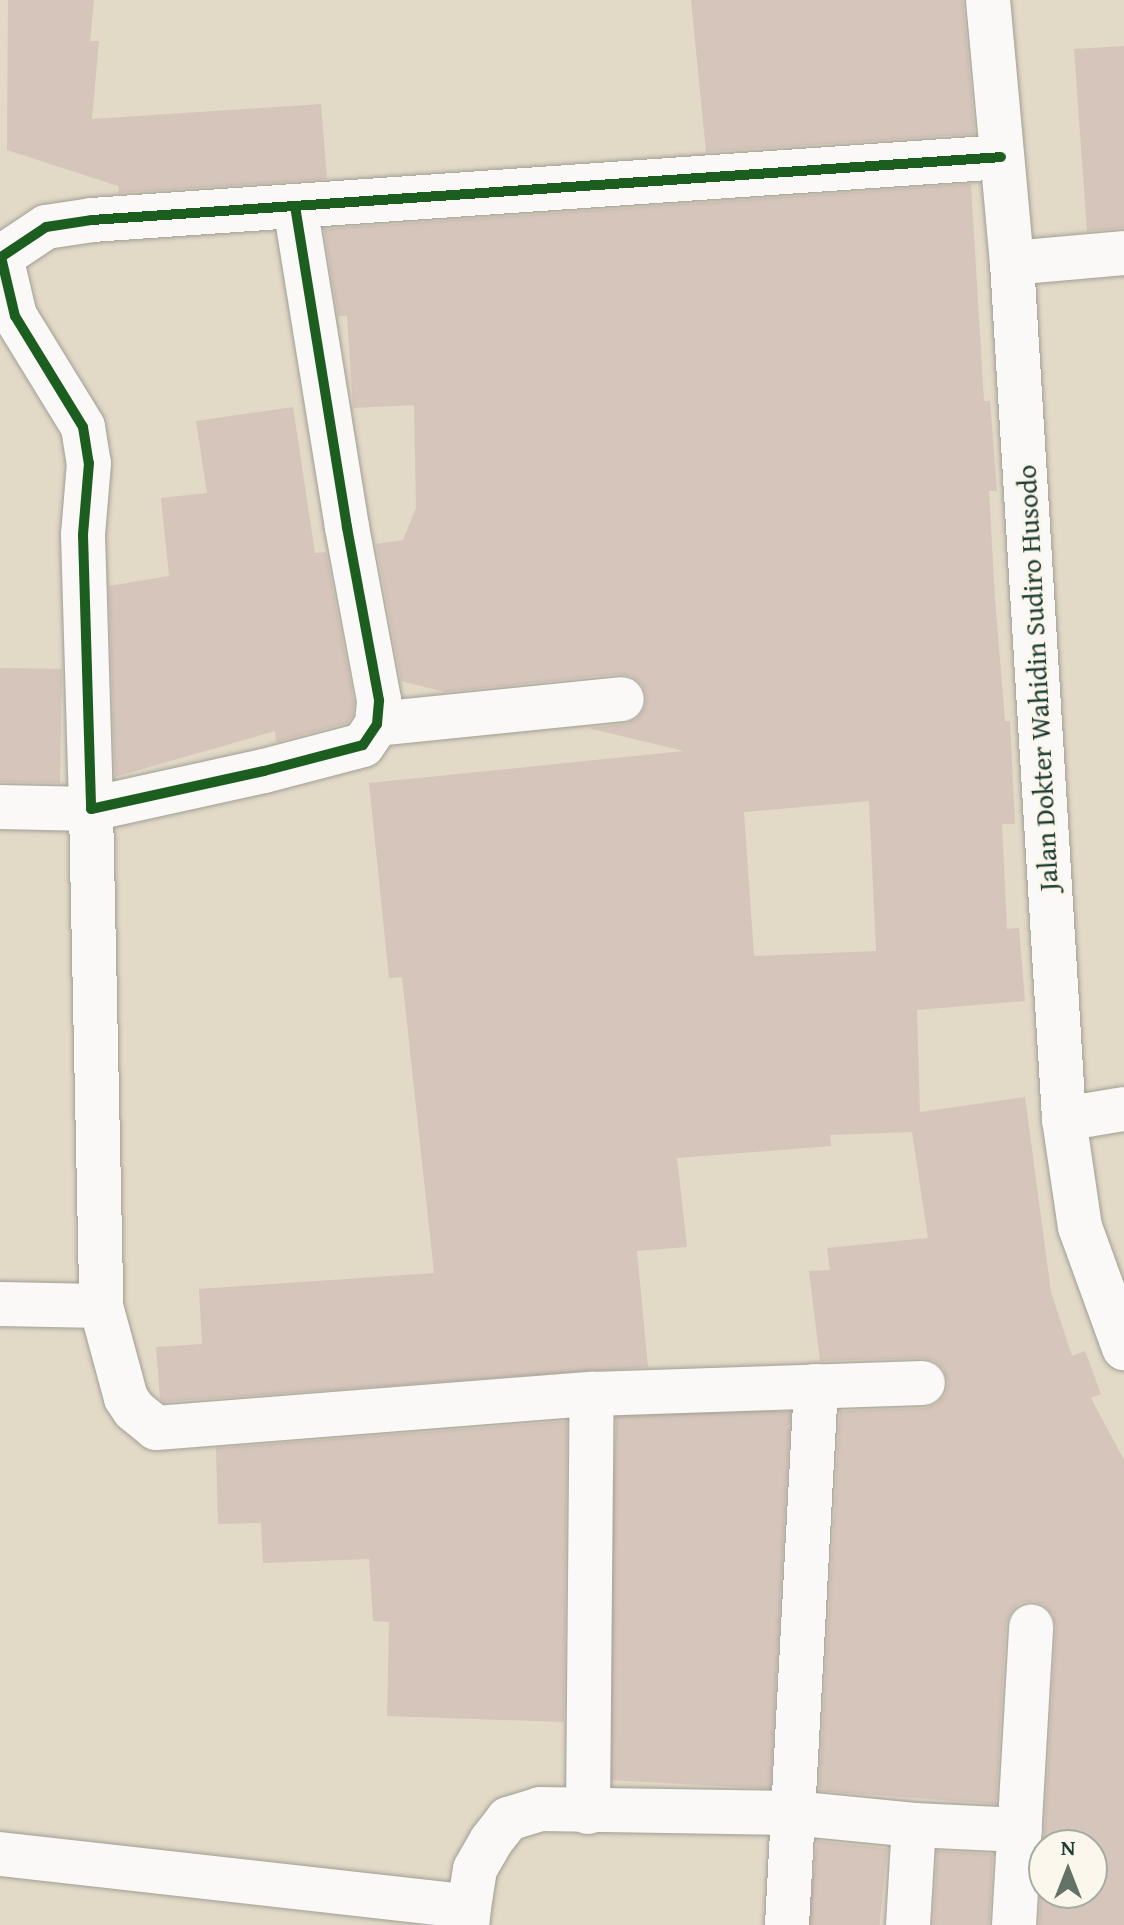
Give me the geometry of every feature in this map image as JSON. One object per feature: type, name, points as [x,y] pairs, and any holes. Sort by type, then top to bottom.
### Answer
[{"type":"street","name":"Jalan Dokter Wahidin Sudiro Husodo","points":[[988,0],[1012,263],[1064,1119],[1080,1227],[1124,1348]]},
{"type":"street","points":[[923,1383],[592,1394],[156,1428],[143,1419],[126,1398],[101,1306],[83,535],[89,463],[83,427],[15,316],[1,260],[46,227],[92,220],[1001,157]]},
{"type":"street","points":[[0,807],[91,809],[351,749],[363,745],[377,724],[379,700],[347,527],[295,206]]},
{"type":"street","points":[[1012,263],[1124,253]]},
{"type":"street","points":[[377,724],[622,699]]},
{"type":"street","points":[[1064,1119],[1124,1109]]},
{"type":"street","points":[[0,1304],[101,1306]]},
{"type":"street","points":[[787,1925],[816,1386]]},
{"type":"street","points":[[588,1812],[592,1394]]},
{"type":"street","points":[[1014,1925],[1031,1626]]},
{"type":"street","points":[[0,1854],[468,1916],[475,1869],[508,1819],[540,1809],[792,1813],[914,1825],[1020,1830]]},
{"type":"street","points":[[908,1925],[914,1825]]},
{"type":"building","points":[[8,0],[94,0],[90,41],[99,41],[92,119],[321,104],[327,179],[119,193],[118,186],[7,150]]},
{"type":"building","points":[[691,0],[963,0],[975,134],[706,152]]},
{"type":"building","points":[[1124,46],[1124,228],[1087,231],[1074,49]]},
{"type":"building","points":[[971,184],[984,401],[990,401],[997,491],[989,491],[1005,721],[1010,721],[1015,824],[1002,824],[1007,929],[1019,928],[1025,1001],[917,1010],[920,1112],[1025,1097],[1051,1292],[1072,1356],[1085,1351],[1101,1394],[1091,1398],[1124,1460],[1124,1925],[1039,1925],[1040,1909],[1108,1909],[1108,1829],[1044,1829],[1056,1627],[1053,1614],[1044,1605],[1033,1601],[1020,1603],[1011,1612],[1006,1624],[996,1804],[819,1791],[840,1411],[925,1408],[937,1404],[945,1395],[948,1383],[944,1369],[935,1361],[923,1358],[820,1361],[809,1271],[830,1270],[827,1248],[928,1238],[912,1132],[830,1135],[831,1146],[677,1158],[687,1247],[637,1251],[648,1367],[164,1402],[160,1399],[156,1347],[202,1344],[199,1289],[434,1273],[402,977],[389,978],[369,783],[684,751],[588,728],[625,724],[637,719],[645,708],[647,696],[642,684],[631,676],[619,674],[445,692],[401,681],[376,544],[403,540],[416,508],[414,405],[353,408],[347,316],[338,316],[324,229]],"holes":[[[869,801],[876,951],[754,956],[744,812]]]},
{"type":"building","points":[[293,407],[315,553],[326,552],[354,701],[353,716],[347,723],[276,742],[275,731],[115,777],[109,586],[169,576],[161,498],[207,493],[196,421]]},
{"type":"building","points":[[0,668],[62,669],[60,783],[0,782]]},
{"type":"building","points":[[617,1403],[790,1412],[770,1788],[598,1779]]},
{"type":"building","points":[[567,1421],[564,1722],[387,1716],[389,1622],[373,1621],[369,1559],[263,1563],[261,1523],[218,1524],[216,1448]]},
{"type":"building","points":[[817,1841],[888,1848],[880,1925],[808,1925]]},
{"type":"building","points":[[937,1851],[993,1854],[989,1925],[933,1925]]},
{"type":"cycle path","points":[[0,264],[1,257],[46,227],[92,220],[1001,157]]},
{"type":"cycle path","points":[[1,257],[15,316],[83,427],[89,463],[83,535],[91,809],[264,771],[363,745],[377,724],[379,700],[347,527],[295,206]]}]
